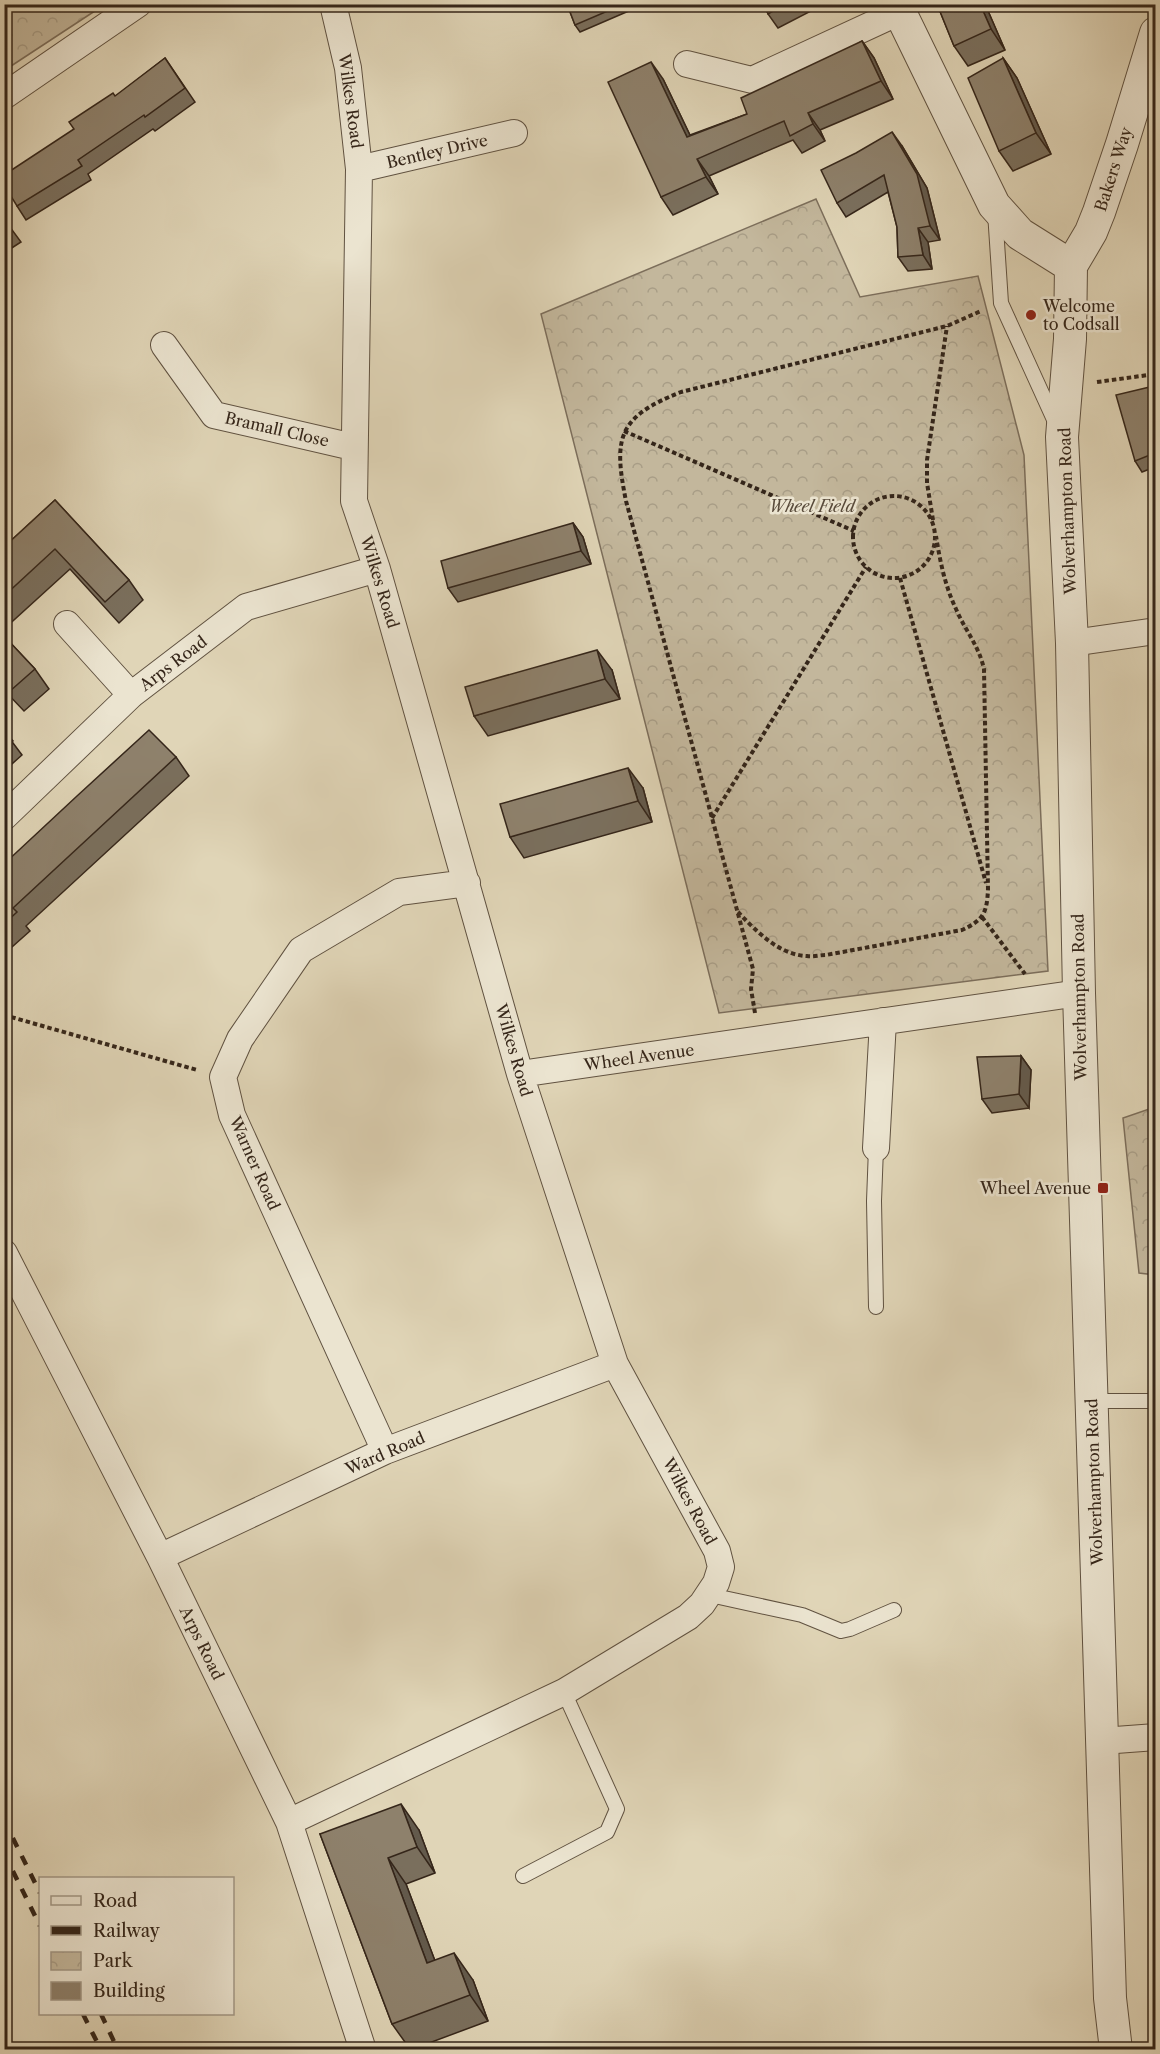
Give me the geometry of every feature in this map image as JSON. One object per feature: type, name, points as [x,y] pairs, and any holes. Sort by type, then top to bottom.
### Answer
[{"type":"street","points":[[4,96],[138,4]]},
{"type":"street","name":"Wilkes Road","points":[[289,1822],[564,1692],[688,1617],[710,1595],[721,1567],[717,1551],[615,1364],[520,1074],[377,569],[354,501],[353,447],[359,169],[348,68],[333,4]]},
{"type":"street","points":[[687,64],[752,80],[898,8],[994,205],[1020,234],[1071,266]]},
{"type":"street","name":"Bakers Way","points":[[1071,266],[1091,232],[1099,212],[1155,33]]},
{"type":"street","name":"Bentley Drive","points":[[359,169],[514,133]]},
{"type":"street","name":"Wolverhampton Road","points":[[1071,266],[1070,339],[1062,437],[1072,643],[1079,993],[1110,1998],[1116,2049]]},
{"type":"street","name":"Bramall Close","points":[[164,345],[214,415],[353,447]]},
{"type":"street","name":"Arps Road","points":[[4,817],[132,695],[246,607],[377,569]]},
{"type":"street","points":[[67,624],[132,695]]},
{"type":"street","points":[[1072,643],[1155,631]]},
{"type":"street","points":[[224,1077],[240,1040],[301,950],[399,892],[467,883]]},
{"type":"street","name":"Wheel Avenue","points":[[520,1074],[1079,993]]},
{"type":"street","points":[[876,1148],[883,1021]]},
{"type":"street","name":"Warner Road","points":[[224,1077],[232,1115],[386,1451]]},
{"type":"street","name":"Arps Road","points":[[4,1253],[160,1557],[289,1822],[363,2049]]},
{"type":"street","name":"Ward Road","points":[[160,1557],[386,1451],[615,1364]]},
{"type":"street","points":[[1102,1741],[1155,1737]]},
{"type":"lane","points":[[994,205],[1001,303],[1062,437]]},
{"type":"lane","points":[[876,1148],[874,1201],[876,1307]]},
{"type":"lane","points":[[1091,1401],[1155,1401]]},
{"type":"lane","points":[[710,1595],[802,1615],[841,1631],[894,1610]]},
{"type":"lane","points":[[523,1876],[607,1832],[617,1809],[564,1692]]},
{"type":"path","points":[[759,1039],[751,989],[753,969],[626,501],[620,470],[620,447],[624,431],[632,419],[646,408],[681,392],[946,326],[1001,303]]},
{"type":"path","points":[[738,912],[757,932],[773,943],[789,952],[806,956],[826,955],[962,930],[982,917],[987,906],[984,669],[981,656],[949,593],[933,523],[927,483],[927,460],[946,326]]},
{"type":"path","points":[[1066,386],[1155,374]]},
{"type":"path","points":[[624,431],[854,531]]},
{"type":"path","points":[[933,523],[926,511],[915,502],[902,497],[888,496],[874,501],[863,510],[854,531],[855,550],[866,567],[882,577],[908,577],[928,561],[934,549],[936,536]]},
{"type":"path","points":[[712,818],[866,567]]},
{"type":"path","points":[[900,578],[988,889]]},
{"type":"path","points":[[982,917],[1043,998]]},
{"type":"path","points":[[4,1015],[224,1077]]},
{"type":"green space","points":[[5,4],[104,4],[104,5],[5,70]]},
{"type":"green space","name":"Wheel Field","points":[[816,199],[860,297],[978,276],[1024,455],[1048,971],[719,1013],[541,314]]},
{"type":"green space","points":[[1156,1107],[1155,1275],[1139,1273],[1123,1118]]},
{"type":"building","points":[[567,4],[624,4],[575,25]]},
{"type":"building","points":[[764,4],[786,4],[768,14]]},
{"type":"building","points":[[937,4],[980,4],[991,29],[954,46]]},
{"type":"building","points":[[862,41],[881,81],[808,113],[813,124],[790,136],[784,121],[697,159],[706,177],[661,197],[608,82],[651,62],[687,137],[747,114],[741,98]]},
{"type":"building","points":[[165,58],[185,88],[78,160],[82,166],[17,206],[4,185],[4,175],[74,129],[69,122],[113,93],[115,96]]},
{"type":"building","points":[[1003,58],[1036,133],[999,151],[968,78]]},
{"type":"building","points":[[892,132],[917,174],[930,226],[918,228],[923,255],[898,257],[897,227],[884,175],[837,203],[821,170]]},
{"type":"building","points":[[4,219],[11,228],[4,232]]},
{"type":"building","points":[[1154,386],[1155,453],[1135,461],[1116,395]]},
{"type":"building","points":[[55,500],[129,580],[105,602],[55,549],[4,596],[4,547]]},
{"type":"building","points":[[573,523],[581,551],[448,588],[441,561]]},
{"type":"building","points":[[4,636],[35,669],[10,691],[4,685]]},
{"type":"building","points":[[597,650],[605,679],[474,716],[465,687]]},
{"type":"building","points":[[149,730],[176,757],[13,908],[17,912],[4,924],[4,864]]},
{"type":"building","points":[[4,731],[13,741],[4,748]]},
{"type":"building","points":[[628,768],[638,801],[510,837],[500,804]]},
{"type":"building","points":[[1021,1056],[1019,1094],[982,1099],[977,1057]]},
{"type":"building","points":[[401,1804],[417,1847],[388,1858],[427,1963],[454,1953],[470,1995],[392,2024],[320,1834]]},
{"type":"railway","points":[[4,1820],[39,1891]]},
{"type":"railway","points":[[4,1853],[39,1924]]},
{"type":"railway","points":[[84,2015],[101,2050]]},
{"type":"railway","points":[[101,2015],[118,2050]]},
{"type":"place","name":"Welcome to Codsall","points":[[1031,315]]},
{"type":"place","name":"Wheel Avenue","points":[[1103,1188]]}]
